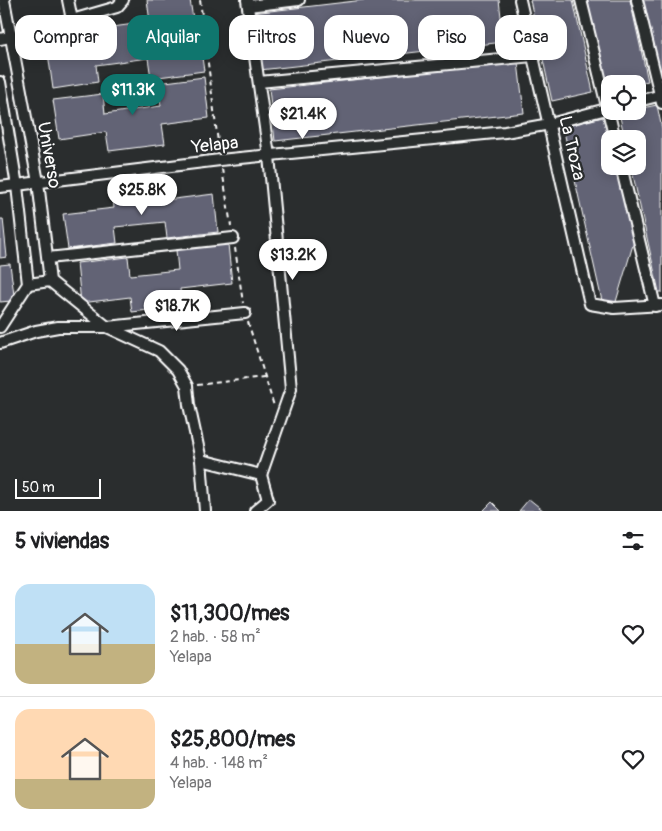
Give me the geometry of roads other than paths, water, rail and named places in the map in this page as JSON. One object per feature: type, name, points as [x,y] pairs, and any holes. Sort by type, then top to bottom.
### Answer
[{"type":"street","name":"Universo","points":[[4,0],[38,182],[50,280]]},
{"type":"street","points":[[68,0],[71,15]]},
{"type":"street","points":[[89,15],[117,7],[123,0]]},
{"type":"street","points":[[255,511],[268,500],[261,475],[291,389],[269,156],[248,3],[299,0]]},
{"type":"street","name":"La Troza","points":[[520,0],[523,15]]},
{"type":"street","points":[[581,0],[601,77]]},
{"type":"street","points":[[637,0],[661,98],[646,100]]},
{"type":"street","points":[[0,39],[15,35]]},
{"type":"street","points":[[259,82],[495,60]]},
{"type":"street","name":"La Troza","points":[[533,60],[550,124],[590,304],[614,308],[659,306]]},
{"type":"street","name":"Universo","points":[[0,82],[17,186],[28,284]]},
{"type":"street","name":"Yelapa","points":[[0,188],[220,160],[505,132],[550,124],[601,110]]},
{"type":"street","points":[[624,175],[659,306]]},
{"type":"street","points":[[48,258],[233,238]]},
{"type":"street","points":[[0,327],[28,284],[50,280],[107,327],[159,351],[178,370],[187,386],[189,405],[201,460],[205,511]]},
{"type":"street","points":[[0,343],[36,331],[58,328],[107,327],[245,313]]},
{"type":"street","points":[[201,460],[261,475]]}]
